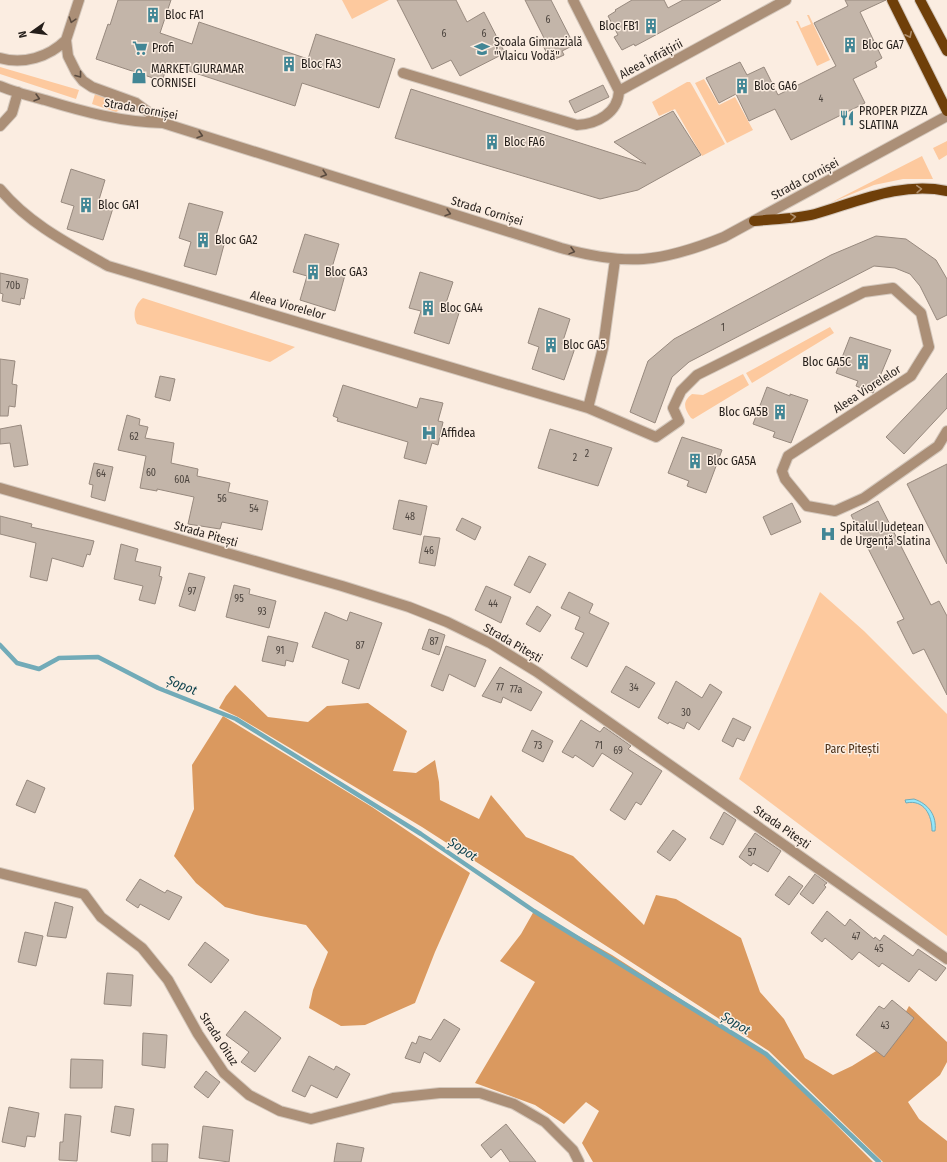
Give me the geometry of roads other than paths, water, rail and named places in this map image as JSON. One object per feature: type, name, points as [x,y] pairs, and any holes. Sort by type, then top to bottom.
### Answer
[{"type":"main road","points":[[892,0],[947,111]]},
{"type":"main road","points":[[920,0],[947,51]]},
{"type":"main road","points":[[754,221],[814,214],[862,198],[895,191],[921,188],[947,191]]},
{"type":"street","points":[[79,0],[66,40],[68,56],[76,72],[83,81],[92,87],[136,103],[163,124]]},
{"type":"street","name":"Aleea Înfrățirii","points":[[573,0],[619,91],[786,0]]},
{"type":"street","points":[[0,58],[18,61],[43,55],[55,50],[66,40]]},
{"type":"street","points":[[403,73],[577,125],[594,122],[612,110],[618,100],[619,91]]},
{"type":"street","name":"Strada Cornișei","points":[[0,86],[113,118],[140,123],[163,124],[561,248],[615,260],[637,260],[658,257],[693,249],[724,237],[947,116]]},
{"type":"street","points":[[0,126],[12,113],[18,92]]},
{"type":"street","name":"Aleea Viorelelor","points":[[0,189],[15,207],[44,229],[108,266],[588,408],[656,437],[678,421],[673,408],[681,391],[697,375],[864,292],[893,288],[922,313],[929,347],[911,376],[788,456],[782,471],[785,480],[807,506],[835,511],[864,498],[938,446],[947,431]]},
{"type":"street","points":[[588,408],[603,348],[615,260]]},
{"type":"street","name":"Strada Pitești","points":[[0,488],[342,586],[409,607],[447,622],[490,643],[537,672],[947,959]]},
{"type":"street","name":"Strada Oituz","points":[[0,873],[84,894],[101,917],[142,948],[168,980],[198,1034],[224,1073],[249,1095],[274,1108],[311,1119],[393,1098],[440,1093],[480,1093],[514,1104],[545,1122],[573,1150],[580,1162]]},
{"type":"water","points":[[914,799],[924,804],[931,811],[935,820],[935,831],[932,831],[929,814],[926,810],[918,803],[906,803],[905,800]]},
{"type":"waterway","name":"Șopot","points":[[0,645],[17,663],[39,669],[59,658],[98,657],[158,688],[236,719],[421,834],[534,911],[766,1054],[879,1162]]},
{"type":"place","name":"Bloc FA1","points":[[153,15]]},
{"type":"place","name":"Bloc FB1","points":[[651,26]]},
{"type":"place","name":"Bloc GA7","points":[[850,45]]},
{"type":"place","name":"Profi","points":[[140,48]]},
{"type":"place","name":"Școala Gimnazială \"Vlaicu Vodă\"","points":[[482,49]]},
{"type":"place","name":"Bloc FA3","points":[[289,64]]},
{"type":"place","name":"MARKET GIURAMAR CORNISEI","points":[[139,76]]},
{"type":"place","name":"Bloc GA6","points":[[742,86]]},
{"type":"place","name":"PROPER PIZZA SLATINA","points":[[847,118]]},
{"type":"place","name":"Bloc FA6","points":[[492,142]]},
{"type":"place","name":"Bloc GA1","points":[[86,205]]},
{"type":"place","name":"Bloc GA2","points":[[203,240]]},
{"type":"place","name":"Bloc GA3","points":[[313,272]]},
{"type":"place","name":"Bloc GA4","points":[[428,308]]},
{"type":"place","name":"Bloc GA5","points":[[551,345]]},
{"type":"place","name":"Bloc GA5C","points":[[863,362]]},
{"type":"place","name":"Bloc GA5B","points":[[780,412]]},
{"type":"place","name":"Affidea","points":[[429,433]]},
{"type":"place","name":"Bloc GA5A","points":[[695,461]]},
{"type":"place","name":"Spitalul Județean de Urgență Slatina","points":[[828,534]]},
{"type":"park label","name":"Parc Pitești","points":[[852,749]]}]
